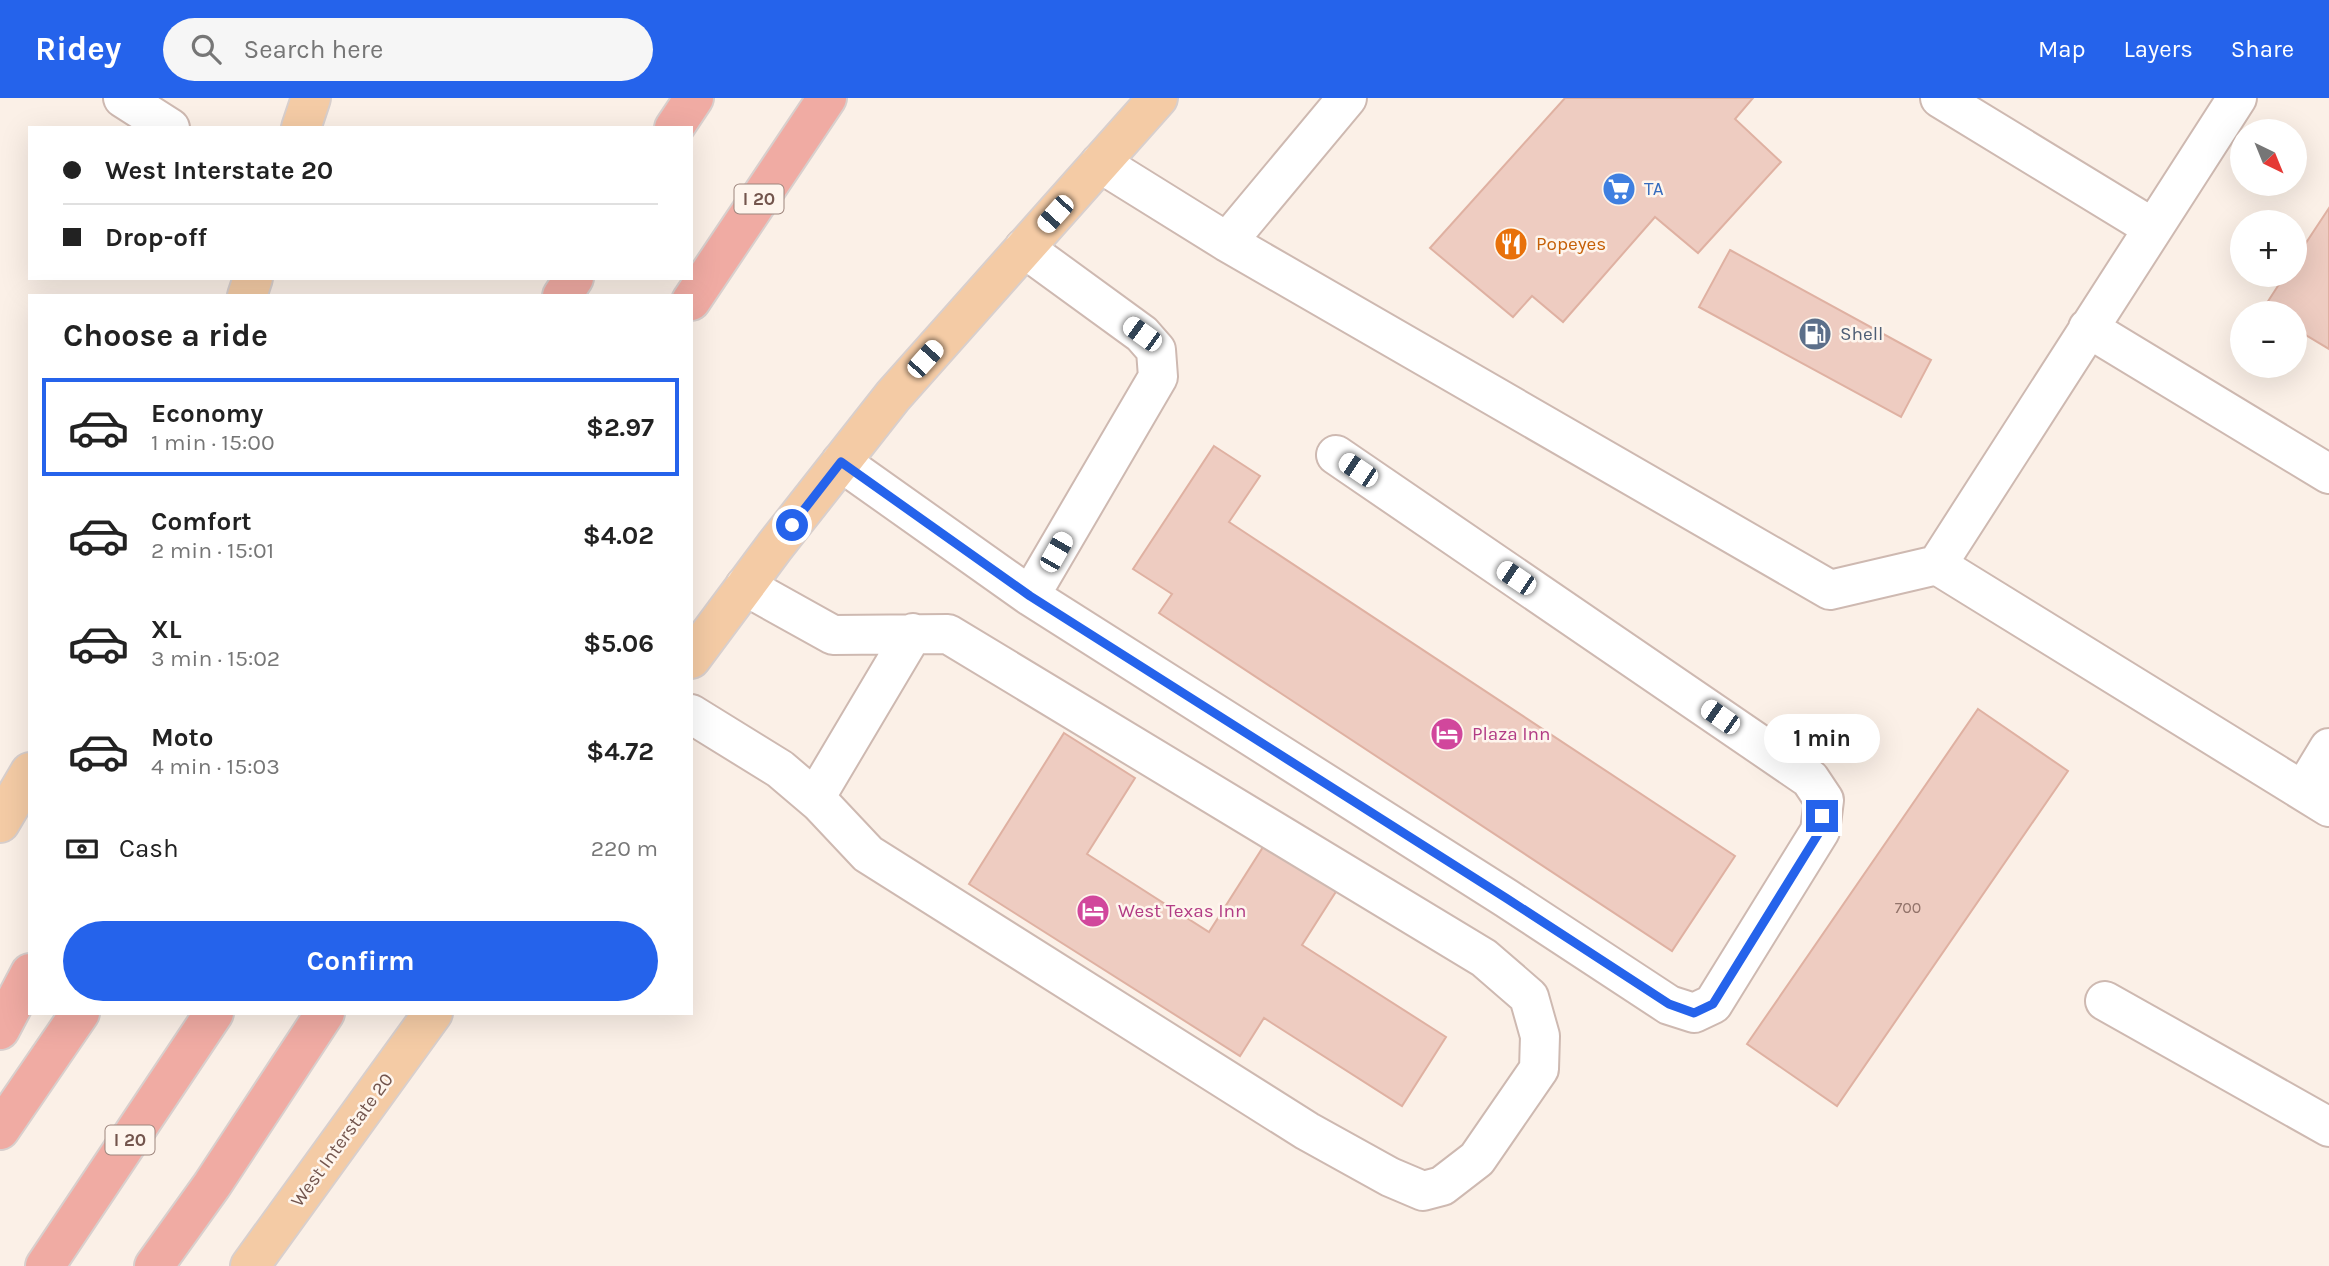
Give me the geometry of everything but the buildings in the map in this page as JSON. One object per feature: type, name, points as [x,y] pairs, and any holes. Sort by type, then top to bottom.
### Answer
[{"type":"highway","points":[[675,126],[694,98]]},
{"type":"highway","name":"I 20","points":[[693,298],[827,98]]},
{"type":"highway","points":[[0,1030],[28,977]]},
{"type":"highway","points":[[0,1130],[79,1015]]},
{"type":"highway","name":"I 20","points":[[45,1266],[213,1015]]},
{"type":"highway","points":[[154,1266],[212,1185],[324,1015]]},
{"type":"main road","points":[[302,126],[312,98]]},
{"type":"main road","points":[[693,656],[892,396],[1158,98]]},
{"type":"main road","points":[[0,823],[28,775]]},
{"type":"main road","name":"West Interstate 20","points":[[250,1266],[432,1015]]},
{"type":"street","points":[[123,98],[167,126]]},
{"type":"street","points":[[1227,242],[1347,98]]},
{"type":"street","points":[[1940,98],[2153,228]]},
{"type":"street","points":[[1100,163],[1227,242],[1830,590],[1937,565],[2237,98]]},
{"type":"street","points":[[1024,248],[1142,334],[1156,350],[1158,377],[1030,596]]},
{"type":"street","points":[[2088,328],[2329,474]]},
{"type":"street","points":[[841,462],[1030,596],[1669,1004],[1694,1013],[1713,1004],[1820,831],[1824,800],[1810,779],[1336,455]]},
{"type":"street","points":[[1937,565],[2316,799],[2329,748]]},
{"type":"street","points":[[693,715],[780,769],[815,798],[868,854],[1307,1131],[1390,1177],[1423,1191],[1442,1186],[1477,1159],[1539,1069],[1540,1036],[1529,997],[1484,958],[947,634],[833,635],[745,586]]},
{"type":"street","points":[[815,798],[913,633]]},
{"type":"street","points":[[2105,1001],[2329,1128]]},
{"type":"place","name":"TA","points":[[1619,189]]},
{"type":"place","name":"Popeyes","points":[[1511,244]]},
{"type":"place","name":"Shell","points":[[1815,334]]},
{"type":"place","name":"Plaza Inn","points":[[1447,734]]},
{"type":"place","name":"West Texas Inn","points":[[1093,911]]},
{"type":"route","points":[[792,525],[841,462],[1030,596],[1669,1004],[1694,1013],[1713,1004],[1820,831],[1822,816]]}]
